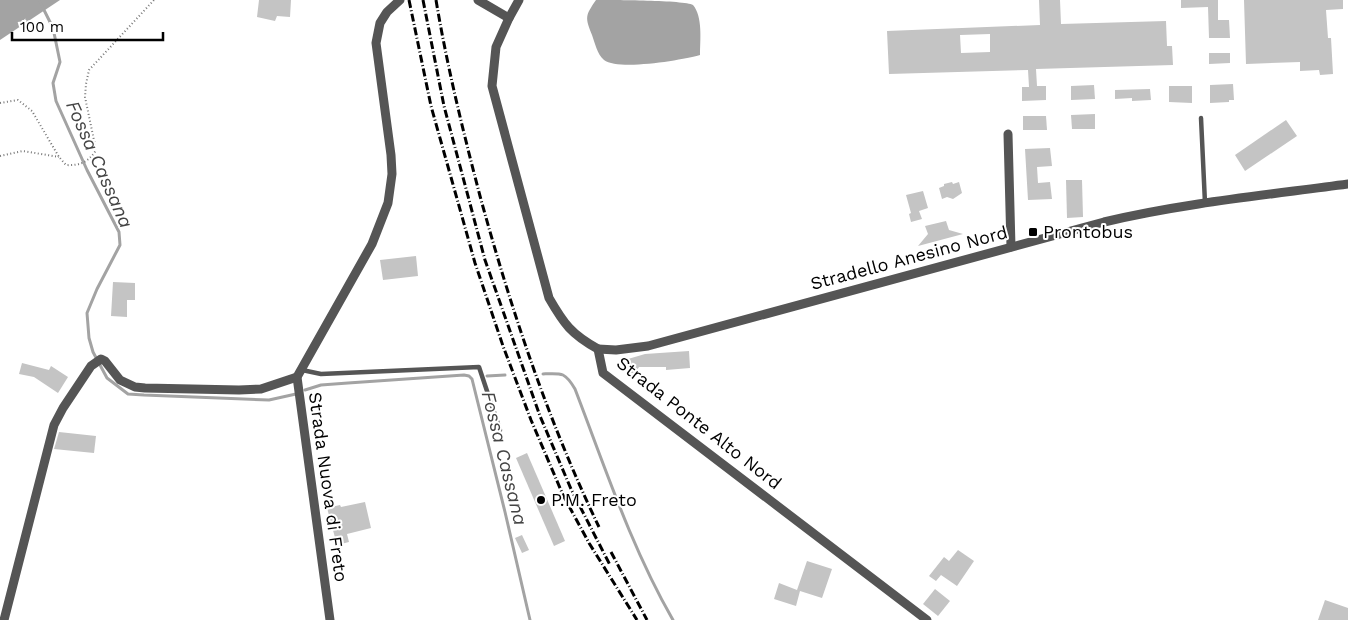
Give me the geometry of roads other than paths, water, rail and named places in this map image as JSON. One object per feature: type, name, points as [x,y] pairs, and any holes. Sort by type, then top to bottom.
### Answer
[{"type":"street","name":"Strada Nuova di Freto","points":[[330,620],[299,374],[372,244],[388,203],[392,174],[391,155],[376,43],[380,23],[387,12],[400,0]]},
{"type":"street","points":[[478,0],[509,18]]},
{"type":"street","name":"Strada Ponte Alto Nord","points":[[519,0],[496,47],[492,86],[546,289],[563,322],[581,340],[598,349],[603,372],[927,620]]},
{"type":"street","points":[[1008,134],[1010,247]]},
{"type":"street","name":"Stradello Anesino Nord","points":[[598,349],[616,350],[648,346],[1112,220],[1205,203],[1348,184]]},
{"type":"street","points":[[4,620],[54,425],[91,366],[101,359],[105,361],[113,373],[127,384],[146,388],[261,389],[299,374]]},
{"type":"lane","points":[[1201,118],[1205,203]]},
{"type":"lane","points":[[299,374],[479,367],[500,430]]},
{"type":"waterway","name":"Fossa Cassana","points":[[39,0],[53,28],[60,62],[53,83],[56,101],[87,170],[119,232],[120,245],[87,313],[89,338],[93,352],[107,378],[128,394],[269,400],[296,394]]},
{"type":"waterway","points":[[543,374],[562,375],[568,379],[575,389],[631,535],[673,620]]},
{"type":"waterway","name":"Fossa Cassana","points":[[305,390],[321,385],[464,375],[472,379],[530,620]]},
{"type":"waterway","points":[[487,376],[505,375]]},
{"type":"railway","points":[[409,0],[431,106],[475,263],[503,346],[531,420],[563,495],[589,543],[637,620]]},
{"type":"railway","points":[[423,0],[444,106],[485,260],[540,416],[571,489],[610,565]]},
{"type":"railway","points":[[436,0],[462,123],[504,280],[547,405],[599,527]]},
{"type":"railway","points":[[611,552],[647,620]]},
{"type":"place","name":"Prontobus","points":[[1033,232]]},
{"type":"place","name":"P.M. Freto","points":[[541,500]]}]
